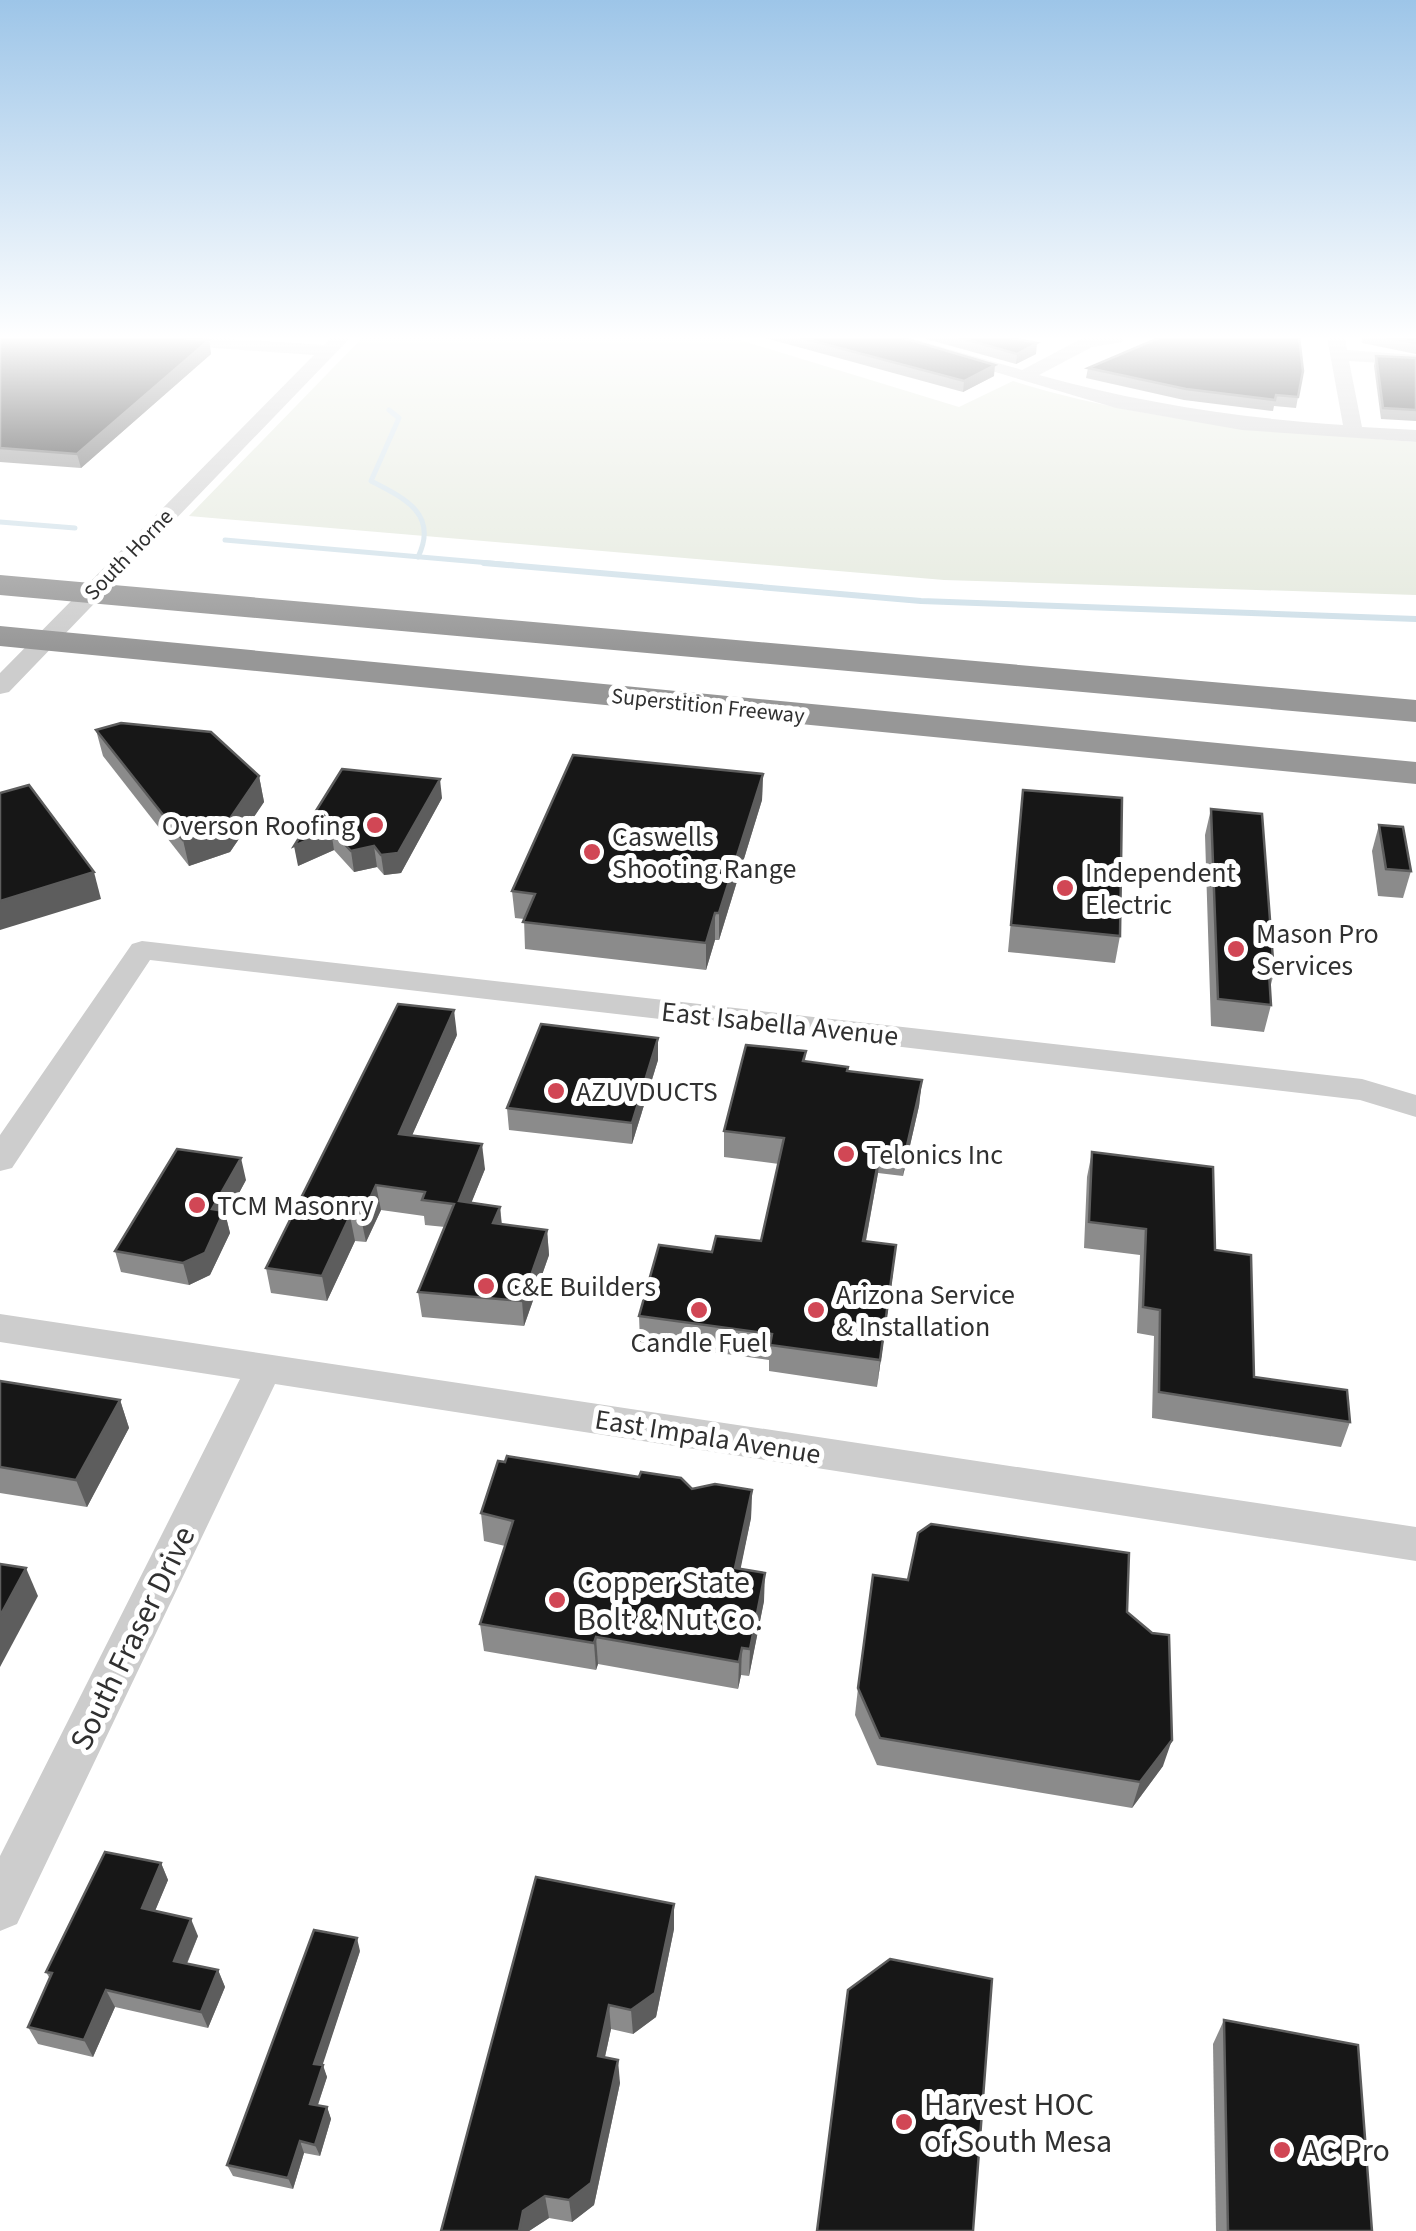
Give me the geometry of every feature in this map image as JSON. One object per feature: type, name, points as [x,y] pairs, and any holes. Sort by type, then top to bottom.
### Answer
[{"type":"highway","points":[[0,585],[1416,711]]},
{"type":"highway","name":"Superstition Freeway","points":[[0,636],[1416,773]]},
{"type":"highway","points":[[927,666],[1068,663],[1416,691]]},
{"type":"highway","points":[[586,693],[1416,795]]},
{"type":"street","name":"South Horne","points":[[6,682],[240,441]]},
{"type":"street","name":"East Isabella Avenue","points":[[0,1160],[142,950],[1362,1090],[1416,1106]]},
{"type":"street","name":"East Impala Avenue","points":[[0,1328],[1416,1544]]},
{"type":"street","name":"South Fraser Drive","points":[[0,1907],[264,1369]]},
{"type":"shaded area","points":[[262,441],[1406,441],[1416,442],[1416,595],[944,580],[189,516]]},
{"type":"building","points":[[0,441],[92,441],[77,454],[0,448]]},
{"type":"building","points":[[121,723],[211,732],[259,776],[225,826],[183,840],[96,730]]},
{"type":"building","points":[[573,755],[763,774],[706,943],[523,922],[535,894],[512,891]]},
{"type":"building","name":"Overson Roofing","points":[[342,769],[440,779],[398,853],[381,855],[374,846],[351,851],[331,830],[294,846]]},
{"type":"building","points":[[29,785],[94,872],[0,901],[0,793]]},
{"type":"building","name":"Independent Electric","points":[[1023,790],[1122,798],[1120,936],[1011,925]]},
{"type":"building","points":[[1211,809],[1262,814],[1274,973],[1269,973],[1271,1005],[1218,999]]},
{"type":"building","points":[[1379,825],[1403,827],[1411,871],[1386,869]]},
{"type":"building","points":[[398,1004],[454,1010],[399,1134],[482,1144],[459,1201],[500,1207],[493,1223],[547,1230],[522,1301],[418,1292],[454,1204],[422,1200],[425,1192],[376,1185],[361,1218],[350,1216],[322,1276],[266,1268]]},
{"type":"building","points":[[541,1024],[658,1038],[632,1123],[507,1108]]},
{"type":"building","points":[[746,1045],[806,1051],[803,1061],[922,1080],[906,1150],[881,1147],[863,1241],[896,1245],[880,1360],[770,1345],[772,1334],[639,1316],[659,1245],[712,1252],[716,1236],[761,1241],[784,1138],[724,1131]]},
{"type":"building","name":"TCM Masonry","points":[[177,1149],[241,1158],[212,1209],[224,1211],[205,1253],[183,1263],[115,1251]]},
{"type":"building","points":[[1092,1152],[1213,1167],[1215,1250],[1251,1255],[1254,1377],[1347,1390],[1350,1422],[1159,1392],[1160,1310],[1143,1307],[1146,1229],[1089,1222]]},
{"type":"building","points":[[0,1381],[120,1400],[76,1480],[0,1467]]},
{"type":"building","points":[[507,1456],[639,1477],[641,1472],[681,1478],[692,1489],[715,1484],[752,1490],[735,1568],[765,1573],[750,1649],[742,1648],[739,1662],[596,1637],[594,1643],[480,1624],[513,1521],[481,1513],[498,1461],[505,1462]]},
{"type":"building","points":[[931,1524],[1129,1553],[1127,1612],[1152,1633],[1169,1635],[1172,1740],[1140,1782],[880,1738],[858,1688],[873,1575],[908,1580],[918,1533]]},
{"type":"building","points":[[0,1564],[26,1568],[0,1616]]},
{"type":"building","points":[[105,1852],[161,1863],[142,1908],[191,1919],[174,1961],[218,1970],[201,2012],[106,1990],[84,2040],[28,2027],[52,1973],[46,1972]]},
{"type":"building","points":[[536,1877],[674,1904],[655,1993],[631,2010],[609,2005],[598,2056],[618,2060],[591,2183],[569,2200],[545,2196],[523,2211],[519,2231],[441,2231]]},
{"type":"building","points":[[314,1930],[357,1938],[314,2064],[323,2065],[310,2104],[327,2107],[315,2145],[300,2141],[288,2178],[227,2165]]},
{"type":"building","name":"Harvest HOC of South Mesa","points":[[890,1959],[992,1979],[973,2231],[817,2231],[848,1990]]},
{"type":"building","name":"AC Pro","points":[[1224,2020],[1358,2045],[1372,2231],[1228,2231]]},
{"type":"waterway","points":[[389,441],[371,481],[415,509],[424,529],[418,557]]},
{"type":"waterway","points":[[0,522],[75,528]]},
{"type":"waterway","points":[[225,540],[418,557]]},
{"type":"waterway","points":[[418,557],[513,565]]},
{"type":"waterway","points":[[484,563],[921,601],[1416,619]]},
{"type":"place","name":"Overson Roofing","points":[[375,825]]},
{"type":"place","name":"Caswells Shooting Range","points":[[592,852]]},
{"type":"place","name":"Independent Electric","points":[[1065,888]]},
{"type":"place","name":"Mason Pro Services","points":[[1236,949]]},
{"type":"place","name":"AZUVDUCTS","points":[[556,1091]]},
{"type":"place","name":"Telonics Inc","points":[[846,1154]]},
{"type":"place","name":"TCM Masonry","points":[[197,1205]]},
{"type":"place","name":"C&E Builders","points":[[486,1286]]},
{"type":"place","name":"Candle Fuel","points":[[699,1310]]},
{"type":"place","name":"Arizona Service & Installation","points":[[816,1310]]},
{"type":"place","name":"Copper State Bolt & Nut Co.","points":[[557,1600]]},
{"type":"place","name":"Harvest HOC of South Mesa","points":[[904,2122]]},
{"type":"place","name":"AC Pro","points":[[1282,2150]]}]
